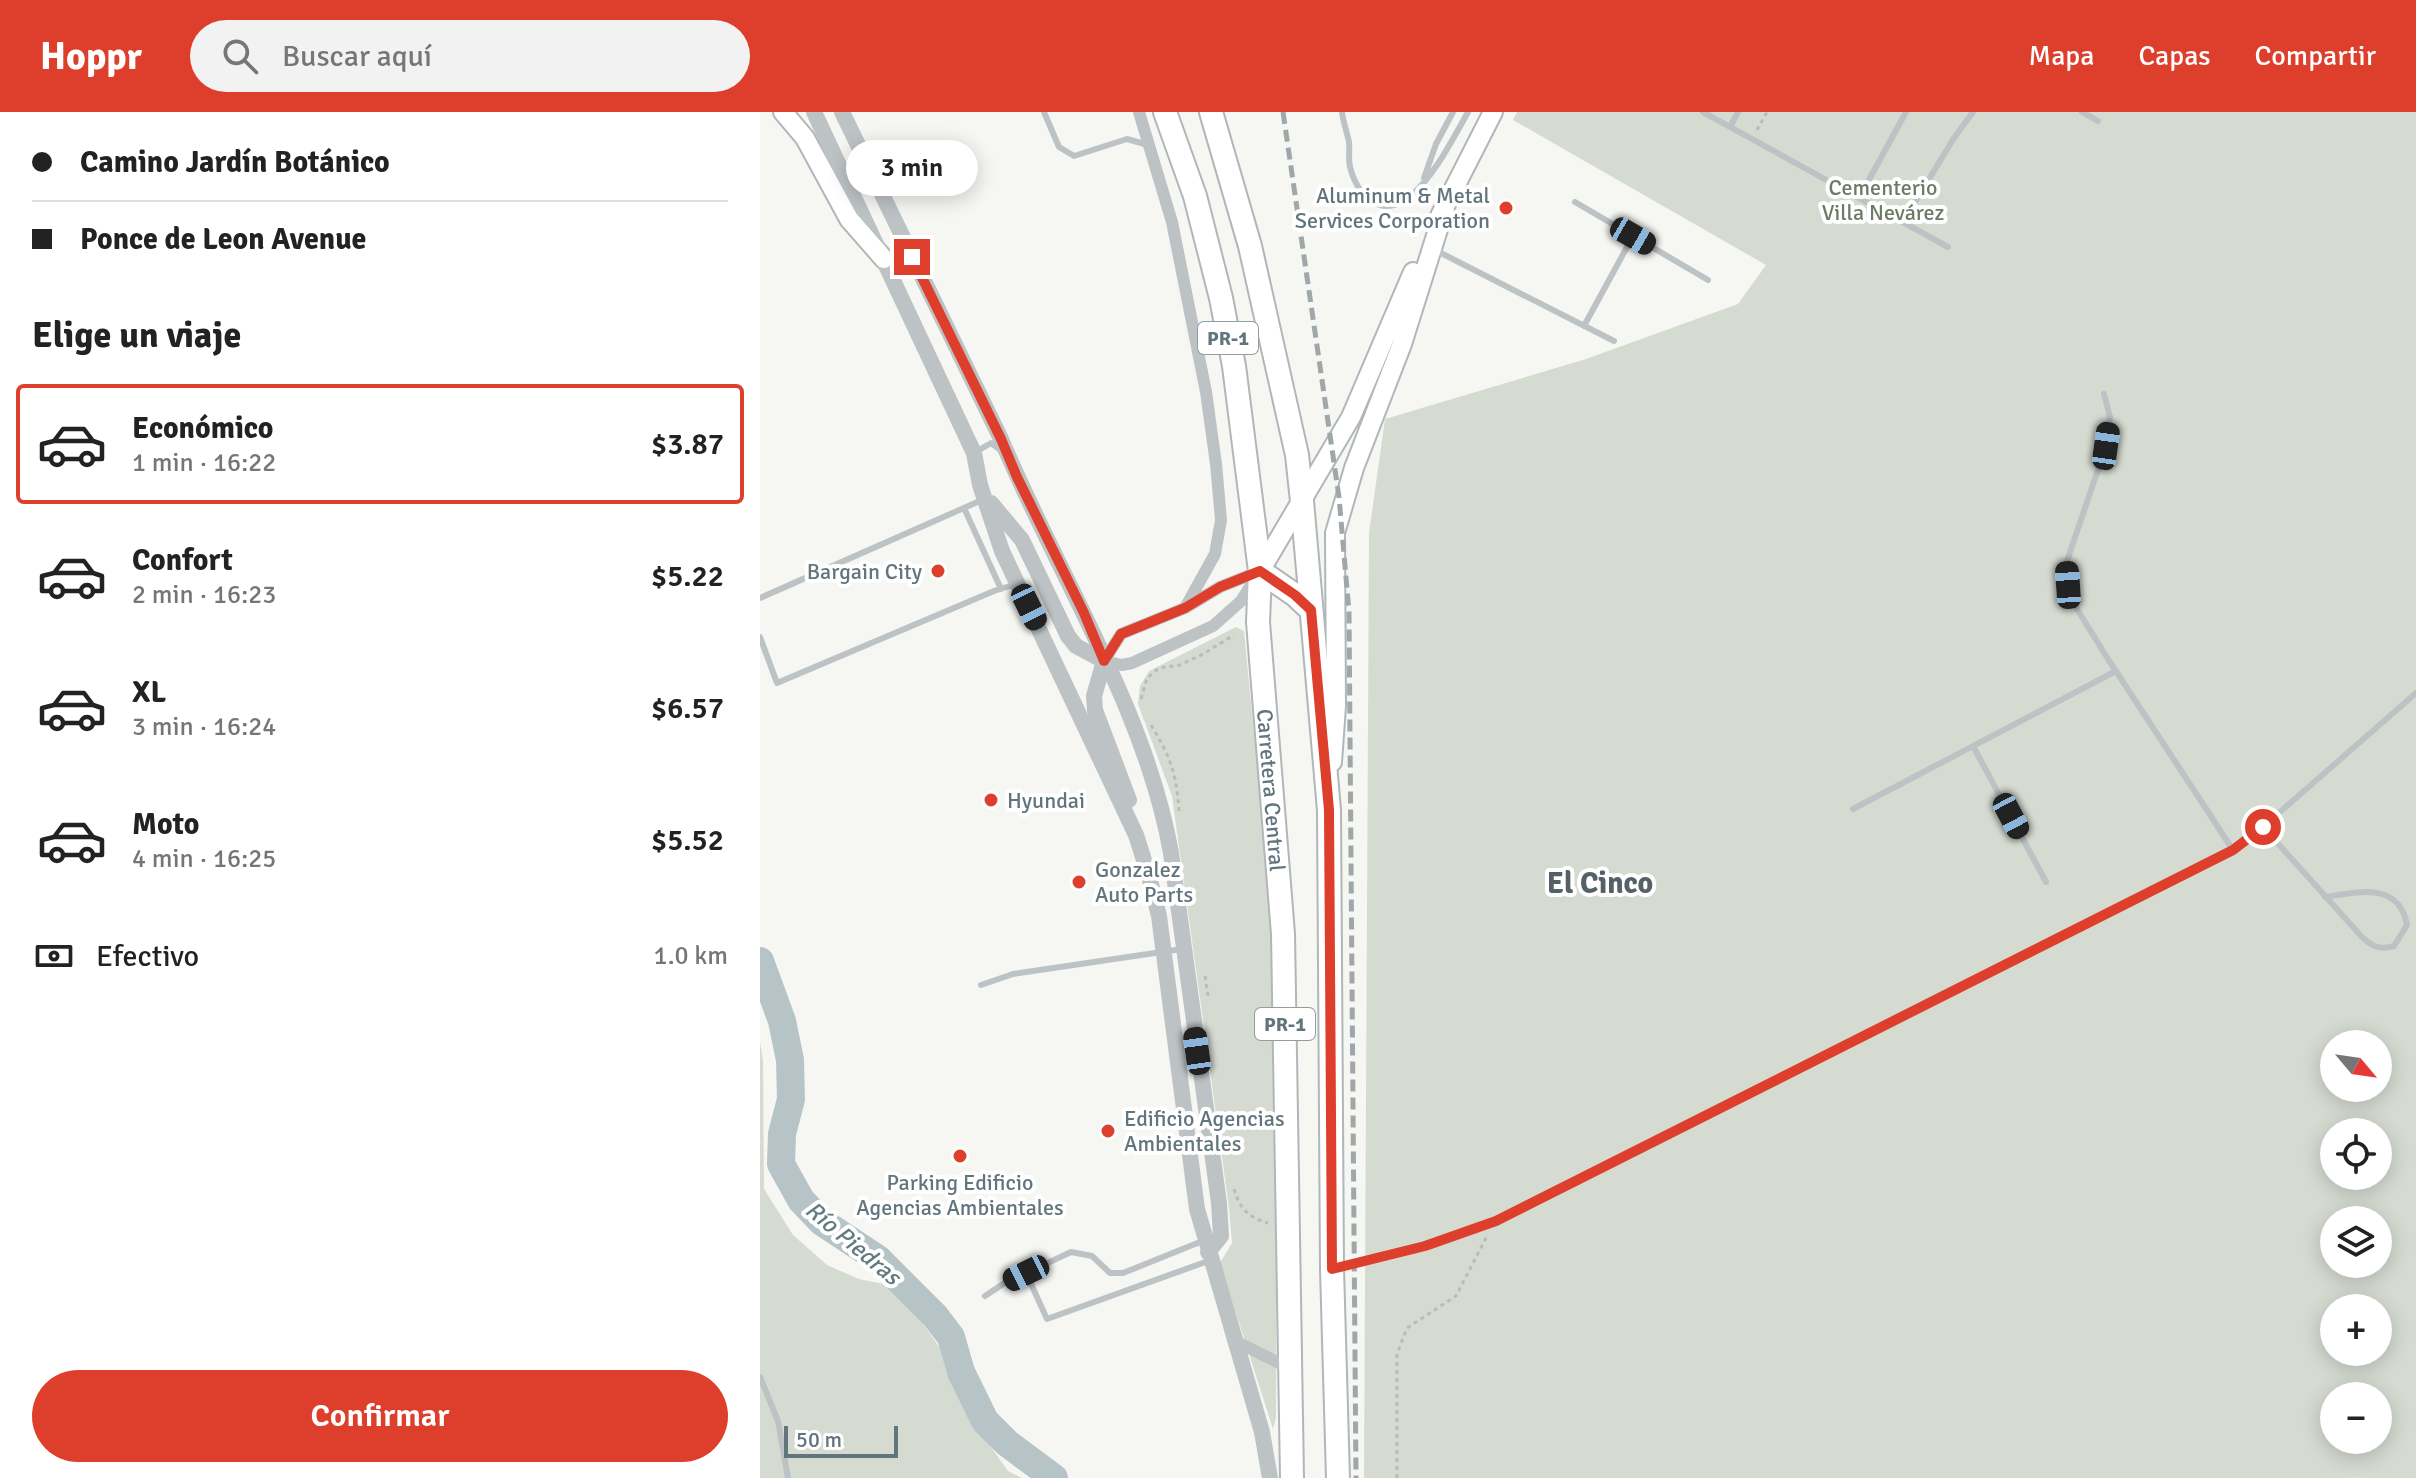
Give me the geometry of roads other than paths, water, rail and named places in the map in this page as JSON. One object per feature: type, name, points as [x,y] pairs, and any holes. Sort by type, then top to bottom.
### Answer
[{"type":"highway","name":"Carretera Central","points":[[1165,112],[1195,196],[1221,298],[1240,410],[1260,571],[1258,622],[1283,934],[1292,1478]]},
{"type":"highway","name":"PR-1","points":[[1211,112],[1250,246],[1297,455],[1302,501],[1329,810],[1332,1269],[1338,1478]]},
{"type":"highway","points":[[1260,571],[1311,610]]},
{"type":"main road","points":[[783,112],[805,138],[849,219],[884,259]]},
{"type":"main road","points":[[1260,571],[1351,417],[1416,264],[1493,112]]},
{"type":"main road","points":[[1329,810],[1336,706],[1335,533],[1354,468],[1402,344],[1445,207]]},
{"type":"street","points":[[814,112],[974,453],[1002,551],[1136,835]]},
{"type":"street","points":[[842,112],[1008,455],[1140,739],[1166,824],[1219,1203],[1221,1236],[1208,1251]]},
{"type":"street","points":[[1139,112],[1172,222],[1206,392],[1220,506],[1221,520],[1215,554],[1185,608]]},
{"type":"street","points":[[985,497],[1022,540],[1068,636],[1076,646],[1104,661],[1122,665],[1132,663],[1213,626],[1241,601],[1260,571]]},
{"type":"street","points":[[1260,571],[1220,587],[1185,608],[1121,634],[1104,661],[1094,696],[1095,710],[1133,812],[1136,835],[1159,916],[1197,1209],[1262,1432],[1270,1478]]},
{"type":"street","points":[[1233,1340],[1289,1368]]},
{"type":"lane","points":[[1044,112],[1059,147],[1074,156],[1127,139],[1149,146]]},
{"type":"lane","points":[[1342,112],[1350,166],[1362,196],[1374,203],[1390,205],[1406,199],[1421,185],[1468,112]]},
{"type":"lane","points":[[1421,185],[1436,144],[1453,112]]},
{"type":"lane","points":[[1703,112],[1948,247]]},
{"type":"lane","points":[[1730,127],[1738,112]]},
{"type":"lane","points":[[1859,198],[1906,112]]},
{"type":"lane","points":[[1903,222],[1973,112]]},
{"type":"lane","points":[[2082,112],[2098,121]]},
{"type":"lane","points":[[1575,202],[1708,280]]},
{"type":"lane","points":[[1584,326],[1633,236]]},
{"type":"lane","points":[[1432,248],[1614,341]]},
{"type":"lane","points":[[2104,394],[2110,417],[2106,446],[2066,564],[2068,585],[2077,609],[2233,850]]},
{"type":"lane","points":[[974,453],[991,443],[1008,455]]},
{"type":"lane","points":[[760,598],[985,497]]},
{"type":"lane","points":[[964,508],[1001,589]]},
{"type":"lane","points":[[760,637],[777,683],[1018,583]]},
{"type":"lane","points":[[1853,809],[2116,671]]},
{"type":"lane","points":[[1332,1269],[1425,1246],[1496,1221],[2233,850],[2416,693]]},
{"type":"lane","points":[[1973,746],[2046,882]]},
{"type":"lane","points":[[2263,827],[2325,897],[2373,947],[2383,949],[2394,946],[2407,925],[2405,912],[2391,898],[2371,891],[2325,897]]},
{"type":"lane","points":[[981,985],[1013,974],[1183,949]]},
{"type":"lane","points":[[985,1296],[1071,1252],[1092,1256],[1110,1273],[1123,1273],[1208,1251]]},
{"type":"lane","points":[[1026,1273],[1047,1319],[1208,1251]]},
{"type":"lane","points":[[760,1377],[778,1421],[788,1478]]},
{"type":"waterway","name":"Río Piedras","points":[[760,961],[782,1021],[790,1060],[791,1099],[782,1134],[781,1164],[801,1200],[822,1222],[878,1259],[935,1316],[951,1337],[961,1372],[985,1421],[1007,1443],[1054,1478]]},
{"type":"railway","points":[[1283,112],[1339,497],[1349,612],[1356,1478]]},
{"type":"place","name":"Aluminum & Metal Services Corporation","points":[[1506,208]]},
{"type":"place","name":"Bargain City","points":[[938,571]]},
{"type":"place","name":"Hyundai","points":[[991,800]]},
{"type":"place","name":"Gonzalez Auto Parts","points":[[1079,882]]},
{"type":"place","name":"Edificio Agencias Ambientales","points":[[1108,1131]]},
{"type":"place","name":"Parking Edificio Agencias Ambientales","points":[[960,1156]]},
{"type":"district","name":"El Cinco","points":[[1600,883]]},
{"type":"park label","name":"Cementerio Villa Nevárez","points":[[1883,200]]}]
